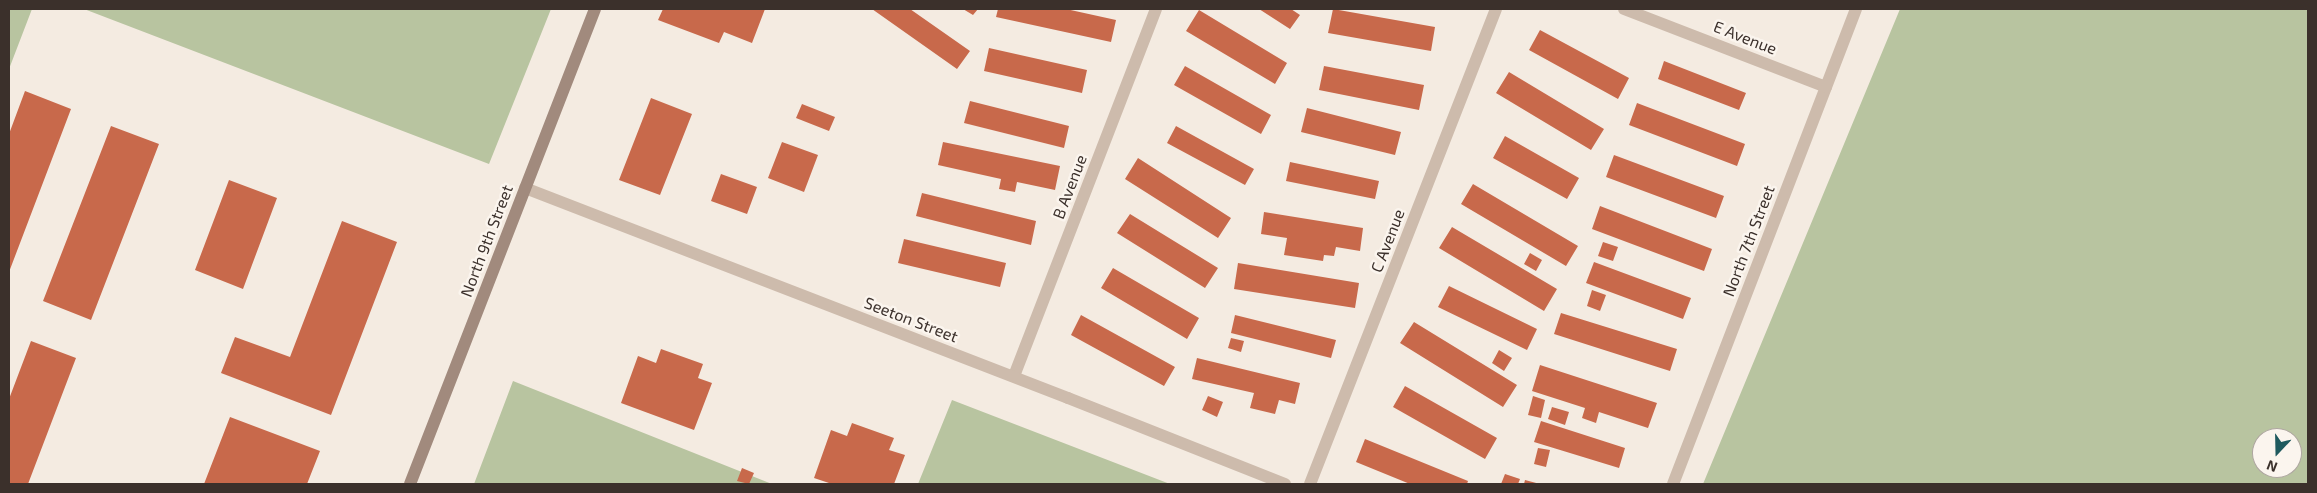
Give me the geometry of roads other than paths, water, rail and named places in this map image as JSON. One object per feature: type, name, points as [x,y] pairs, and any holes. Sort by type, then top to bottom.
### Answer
[{"type":"street","name":"North 9th Street","points":[[410,484],[594,9]]},
{"type":"street","name":"B Avenue","points":[[1014,376],[1156,9]]},
{"type":"street","name":"C Avenue","points":[[1310,484],[1496,9]]},
{"type":"street","name":"E Avenue","points":[[1624,9],[1826,87]]},
{"type":"street","name":"North 7th Street","points":[[1673,484],[1856,9]]},
{"type":"street","name":"Seeton Street","points":[[525,188],[1014,376],[1285,484]]}]
